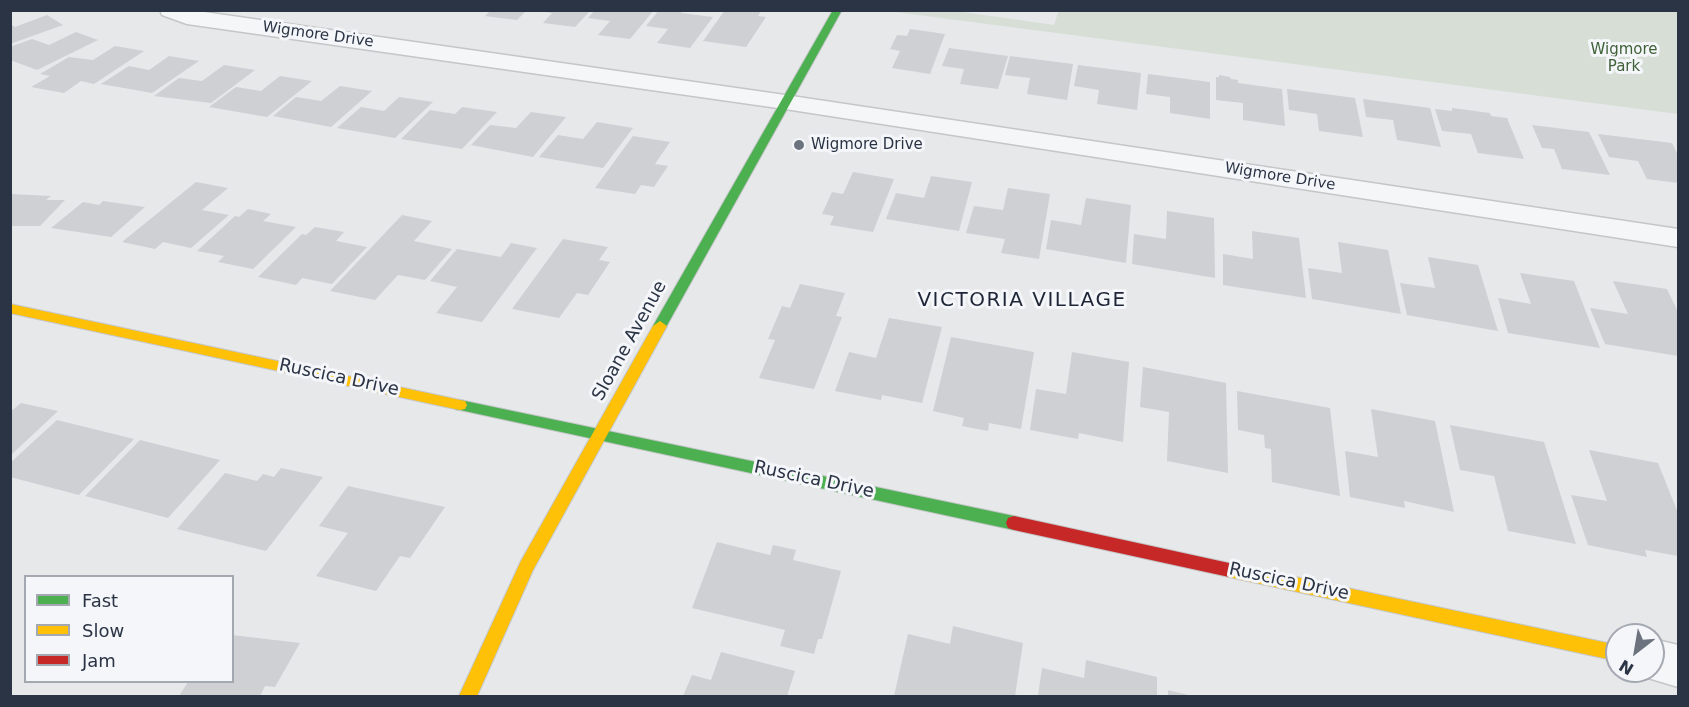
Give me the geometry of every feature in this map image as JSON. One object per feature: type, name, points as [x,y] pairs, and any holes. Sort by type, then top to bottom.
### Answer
[{"type":"street","name":"Wigmore Drive","points":[[170,10],[188,16],[785,102],[1678,238]]},
{"type":"street","name":"Sloane Avenue","points":[[468,696],[527,566],[838,10]]},
{"type":"street","name":"Ruscica Drive","points":[[10,308],[1605,650]]},
{"type":"green space","name":"Wigmore Park","points":[[880,10],[956,11],[1054,25],[1059,10],[1678,11],[1678,114]]},
{"type":"building","points":[[491,10],[527,10],[517,20],[485,16]]},
{"type":"building","points":[[533,10],[591,10],[575,27],[543,23],[552,13]]},
{"type":"building","points":[[595,10],[654,10],[630,39],[598,35],[610,21],[588,18]]},
{"type":"building","points":[[659,10],[683,10],[681,13],[713,17],[690,48],[657,43],[668,29],[646,26]]},
{"type":"building","points":[[725,10],[761,11],[758,16],[766,17],[746,47],[703,41]]},
{"type":"building","points":[[47,15],[63,25],[10,44],[10,24],[15,27]]},
{"type":"building","points":[[910,29],[945,34],[930,74],[892,68],[900,51],[890,49],[897,35],[907,36]]},
{"type":"building","points":[[76,32],[98,40],[37,70],[10,60],[10,47],[32,39],[49,45]]},
{"type":"building","points":[[115,46],[144,51],[94,84],[81,81],[64,93],[31,87],[50,76],[40,74],[69,57],[93,60]]},
{"type":"building","points":[[949,48],[1008,56],[998,89],[960,84],[964,69],[942,66]]},
{"type":"building","points":[[169,56],[199,61],[152,93],[101,84],[129,66],[149,70]]},
{"type":"building","points":[[1010,56],[1073,64],[1067,100],[1027,94],[1030,78],[1005,75]]},
{"type":"building","points":[[224,65],[255,70],[211,103],[154,96],[179,78],[202,81]]},
{"type":"building","points":[[1078,65],[1141,73],[1137,110],[1097,104],[1099,90],[1074,86]]},
{"type":"building","points":[[1148,74],[1210,82],[1210,119],[1170,113],[1170,97],[1146,94]]},
{"type":"building","points":[[1219,75],[1238,80],[1238,83],[1282,89],[1285,126],[1243,120],[1243,103],[1216,100],[1216,77]]},
{"type":"building","points":[[280,76],[312,81],[267,117],[209,107],[236,87],[261,91]]},
{"type":"building","points":[[340,86],[372,91],[331,127],[273,116],[296,97],[321,101]]},
{"type":"building","points":[[1287,89],[1355,98],[1363,137],[1319,131],[1317,114],[1289,110]]},
{"type":"building","points":[[399,97],[433,102],[395,138],[337,128],[361,107],[384,111]]},
{"type":"building","points":[[1363,99],[1430,108],[1441,147],[1397,140],[1393,120],[1366,117]]},
{"type":"building","points":[[462,107],[497,112],[462,149],[401,139],[430,110],[455,114]]},
{"type":"building","points":[[1452,108],[1490,113],[1491,116],[1507,118],[1524,159],[1478,153],[1471,134],[1442,131],[1435,109],[1452,111]]},
{"type":"building","points":[[531,112],[566,117],[533,157],[471,145],[490,125],[516,128]]},
{"type":"building","points":[[597,122],[633,128],[603,168],[539,157],[558,135],[583,139]]},
{"type":"building","points":[[1532,125],[1589,132],[1610,175],[1562,169],[1554,149],[1542,148]]},
{"type":"building","points":[[1598,134],[1672,143],[1678,155],[1678,183],[1647,179],[1638,161],[1609,157]]},
{"type":"building","points":[[633,136],[670,142],[655,164],[668,166],[654,187],[641,185],[635,194],[595,188]]},
{"type":"building","points":[[853,172],[894,179],[873,232],[830,225],[834,216],[822,214],[832,192],[843,194]]},
{"type":"building","points":[[931,176],[972,182],[959,231],[886,219],[896,193],[924,198]]},
{"type":"building","points":[[196,182],[228,188],[202,210],[229,215],[191,248],[163,242],[155,249],[122,242]]},
{"type":"building","points":[[1008,188],[1050,194],[1039,259],[1001,253],[1005,239],[966,233],[974,206],[1003,210]]},
{"type":"building","points":[[10,194],[51,196],[46,200],[65,200],[40,226],[10,226]]},
{"type":"building","points":[[1086,198],[1131,205],[1126,263],[1046,249],[1051,220],[1081,225]]},
{"type":"building","points":[[103,201],[145,207],[111,237],[51,228],[83,202],[99,205]]},
{"type":"building","points":[[248,209],[271,214],[263,221],[296,227],[253,269],[218,262],[224,256],[197,251],[235,216],[239,217]]},
{"type":"building","points":[[1167,211],[1214,218],[1215,278],[1132,264],[1134,234],[1166,239]]},
{"type":"building","points":[[402,215],[432,221],[414,241],[452,249],[425,280],[398,275],[375,300],[330,291]]},
{"type":"building","points":[[315,227],[344,232],[336,241],[367,247],[332,284],[302,278],[296,285],[258,277],[302,234],[306,235]]},
{"type":"building","points":[[1252,231],[1299,238],[1306,298],[1223,285],[1223,254],[1253,259]]},
{"type":"building","points":[[563,239],[608,247],[599,260],[610,262],[588,295],[577,293],[559,318],[512,309]]},
{"type":"building","points":[[1338,242],[1388,250],[1401,314],[1312,299],[1308,268],[1342,273]]},
{"type":"building","points":[[511,243],[537,248],[482,322],[436,313],[457,287],[430,281],[457,249],[501,257]]},
{"type":"building","points":[[1428,257],[1478,265],[1498,331],[1407,315],[1400,283],[1435,288]]},
{"type":"building","points":[[1520,273],[1574,281],[1600,348],[1508,333],[1498,298],[1531,304]]},
{"type":"building","points":[[1613,281],[1667,289],[1678,312],[1678,356],[1605,344],[1590,308],[1628,314]]},
{"type":"building","points":[[800,284],[845,293],[836,316],[842,317],[814,389],[759,378],[775,340],[768,339],[782,306],[790,308]]},
{"type":"building","points":[[889,318],[942,327],[922,403],[882,395],[881,400],[835,391],[849,352],[876,358]]},
{"type":"building","points":[[951,337],[1034,352],[1021,429],[989,423],[988,431],[962,426],[964,418],[933,411]]},
{"type":"building","points":[[1072,352],[1129,362],[1123,442],[1079,433],[1078,439],[1030,430],[1036,389],[1066,394]]},
{"type":"building","points":[[1143,367],[1226,383],[1228,473],[1167,461],[1169,412],[1140,407]]},
{"type":"building","points":[[1237,391],[1330,408],[1340,496],[1272,482],[1271,449],[1265,448],[1264,435],[1238,430]]},
{"type":"building","points":[[21,403],[58,411],[10,456],[10,412]]},
{"type":"building","points":[[1371,409],[1435,421],[1454,512],[1404,501],[1405,508],[1350,497],[1345,451],[1378,457]]},
{"type":"building","points":[[57,420],[134,439],[79,495],[10,477],[10,463]]},
{"type":"building","points":[[1450,425],[1544,442],[1576,544],[1508,531],[1494,476],[1460,470]]},
{"type":"building","points":[[140,440],[220,460],[168,518],[85,496]]},
{"type":"building","points":[[1589,450],[1658,463],[1678,513],[1678,556],[1645,550],[1647,557],[1588,545],[1571,495],[1607,501]]},
{"type":"building","points":[[281,468],[323,477],[266,551],[177,529],[225,473],[257,481],[263,474],[274,477]]},
{"type":"building","points":[[348,486],[445,507],[410,558],[400,556],[376,591],[316,576],[348,533],[319,526]]},
{"type":"building","points":[[717,542],[770,555],[773,545],[796,550],[793,560],[841,571],[822,639],[818,639],[814,654],[780,646],[785,630],[692,608]]},
{"type":"building","points":[[953,626],[1023,643],[1015,696],[894,696],[908,634],[950,644]]},
{"type":"building","points":[[234,635],[300,643],[275,687],[265,686],[260,696],[179,696],[187,683],[234,683]]},
{"type":"building","points":[[721,652],[795,671],[787,696],[683,696],[692,675],[711,680]]},
{"type":"building","points":[[1086,660],[1157,677],[1157,696],[1038,696],[1042,668],[1084,678]]},
{"type":"building","points":[[1168,690],[1192,696],[1168,696]]},
{"type":"traffic: fast","points":[[660,326],[838,10]]},
{"type":"traffic: fast","points":[[460,405],[1014,523]]},
{"type":"traffic: slow","points":[[10,308],[460,405]]},
{"type":"traffic: slow","points":[[468,696],[527,566],[660,326]]},
{"type":"traffic: slow","points":[[1229,570],[1605,650]]},
{"type":"traffic: jam","points":[[1014,523],[1229,570]]},
{"type":"place","name":"Wigmore Drive","points":[[799,145]]},
{"type":"district","name":"VICTORIA VILLAGE","points":[[1022,301]]}]
